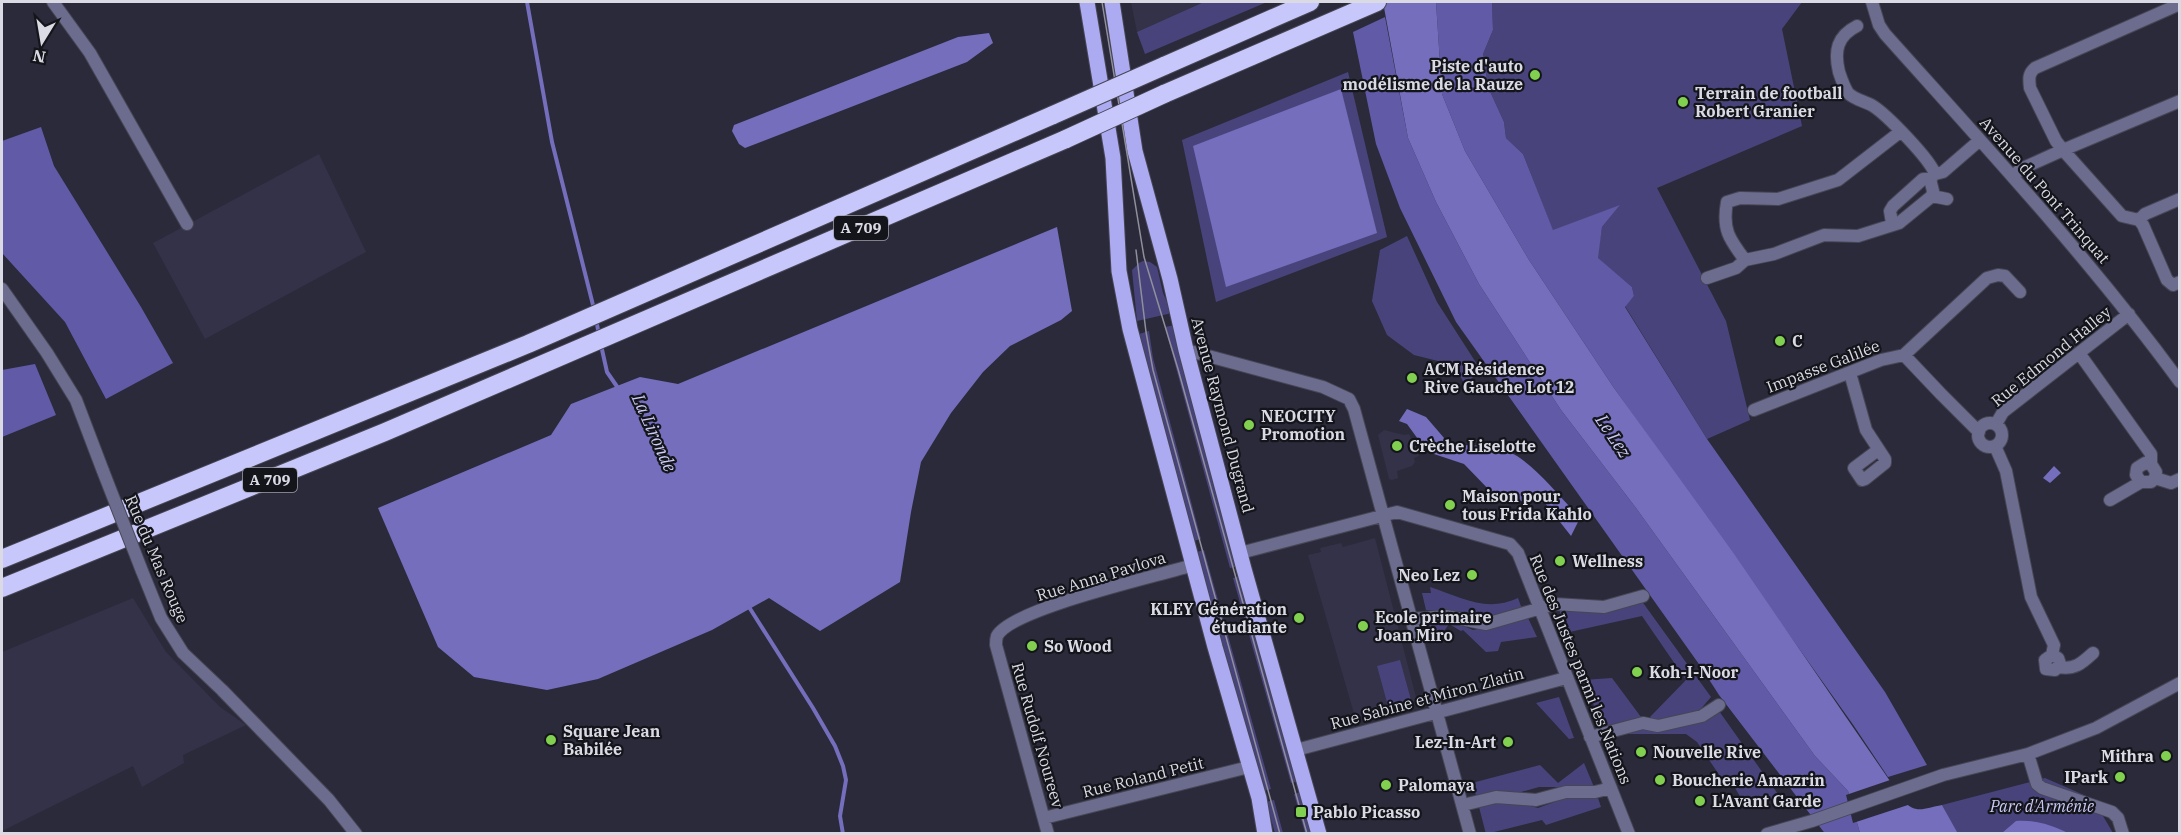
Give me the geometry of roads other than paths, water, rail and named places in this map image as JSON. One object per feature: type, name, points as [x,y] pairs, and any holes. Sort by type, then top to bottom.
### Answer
[{"type":"highway","name":"A 709","points":[[2,559],[528,344],[1310,2]]},
{"type":"highway","name":"A 709","points":[[2,588],[364,441],[536,368],[1377,2]]},
{"type":"main road","points":[[1087,2],[1113,158],[1119,272],[1141,372],[1259,798],[1265,831]]},
{"type":"main road","name":"Avenue Raymond Dugrand","points":[[1112,2],[1135,151],[1240,553],[1319,834]]},
{"type":"street","points":[[53,2],[90,53],[187,224]]},
{"type":"street","name":"Avenue du Pont Trinquat","points":[[1872,2],[1879,25],[2013,176],[2129,314],[2180,382]]},
{"type":"street","points":[[2180,4],[2030,72],[2030,87],[2056,141],[2122,216],[2139,220],[2144,225],[2167,280],[2173,285],[2180,282]]},
{"type":"street","points":[[1707,278],[1736,267],[1745,260],[1774,254],[1824,235],[1858,236],[1892,223],[1899,223],[1932,196],[1932,166],[1873,106],[1856,99],[1848,92],[1840,76],[1836,46],[1848,30],[1857,26]]},
{"type":"street","points":[[2013,176],[2021,169],[2063,150],[2180,101]]},
{"type":"street","points":[[1745,260],[1726,231],[1724,218],[1727,202],[1740,198],[1778,199],[1838,180],[1900,132]]},
{"type":"street","points":[[1892,223],[1890,211],[1893,206],[1923,179],[1943,172],[1980,140]]},
{"type":"street","points":[[1932,196],[1947,199]]},
{"type":"street","points":[[2139,220],[2145,214],[2180,199]]},
{"type":"street","points":[[1979,432],[1986,424],[1996,424],[2002,433],[1999,443],[1995,446],[1984,445],[1979,432],[1904,355],[1987,278],[2005,276],[2020,292]]},
{"type":"street","name":"Rue du Mas Rouge","points":[[2,289],[47,353],[76,400],[161,618],[183,653],[322,792],[356,834]]},
{"type":"street","name":"Rue Edmond Halley","points":[[1996,424],[2003,412],[2129,314]]},
{"type":"street","points":[[1186,350],[1323,387],[1348,399],[1354,409],[1360,424],[1470,834]]},
{"type":"street","points":[[2079,353],[2151,454],[2151,464],[2156,472],[2151,483],[2141,482],[2110,500]]},
{"type":"street","name":"Impasse Galilée","points":[[1754,410],[1881,360],[1904,355]]},
{"type":"street","points":[[1850,373],[1866,430],[1878,450]]},
{"type":"street","points":[[1995,446],[2006,471],[2031,597],[2054,645],[2052,655],[2045,660],[2046,669],[2055,670],[2059,667],[2068,669],[2079,666],[2092,653]]},
{"type":"street","points":[[2141,482],[2136,475],[2137,468],[2145,463],[2151,464]]},
{"type":"street","points":[[2155,478],[2170,483],[2180,479]]},
{"type":"street","name":"Rue des Justes parmi les Nations","points":[[1240,553],[1397,512],[1510,544],[1518,554],[1629,834]]},
{"type":"street","name":"Rue Anna Pavlova","points":[[996,645],[998,636],[1008,626],[1036,612],[1091,593],[1193,565]]},
{"type":"street","points":[[1413,619],[1446,616],[1486,624],[1555,604],[1604,607],[1643,596]]},
{"type":"street","name":"Rue Rudolf Noureev","points":[[996,645],[1048,834]]},
{"type":"street","name":"Rue Sabine et Miron Zlatin","points":[[1296,750],[1566,678]]},
{"type":"street","points":[[1767,834],[1812,821],[1934,778],[2028,754],[2096,728],[2180,683]]},
{"type":"street","points":[[1590,737],[1643,723],[1658,726],[1702,716],[1719,705]]},
{"type":"street","points":[[2028,754],[2037,784],[2042,788],[2112,812],[2118,818],[2123,834]]},
{"type":"street","name":"Rue Roland Petit","points":[[1044,818],[1249,767]]},
{"type":"street","points":[[1462,805],[1496,796],[1536,800],[1566,792],[1595,792],[1611,788]]},
{"type":"water","name":"Le Lez","points":[[1383,2],[1436,2],[1442,94],[1465,151],[1529,260],[1614,388],[1732,551],[1903,800],[1907,805],[1916,809],[1942,805],[1957,832],[1860,833],[1848,791],[1815,756],[1636,508],[1561,410],[1479,284],[1436,202],[1408,138]]},
{"type":"water","points":[[989,33],[993,43],[967,62],[745,148],[739,144],[732,131],[734,125],[958,37]]},
{"type":"water","points":[[1341,89],[1377,233],[1226,287],[1193,146]]},
{"type":"water","points":[[1057,227],[1072,311],[1061,320],[1010,346],[983,372],[951,413],[921,462],[900,582],[820,631],[769,598],[712,630],[598,679],[547,690],[474,677],[438,647],[378,508],[551,435],[571,404],[640,377],[678,384]]},
{"type":"water","points":[[1407,409],[1426,417],[1451,446],[1496,448],[1513,454],[1528,464],[1580,518],[1571,536],[1545,503],[1506,500],[1495,496],[1464,464],[1431,453],[1407,424],[1399,421]]},
{"type":"water","points":[[2054,466],[2061,473],[2050,483],[2043,478]]},
{"type":"water","points":[[2016,821],[2043,823],[2068,833],[2002,833]]},
{"type":"waterway","name":"La Lironde","points":[[527,2],[552,142],[594,309]]},
{"type":"waterway","name":"La Lironde","points":[[596,319],[599,335]]},
{"type":"waterway","name":"La Lironde","points":[[601,345],[607,372],[618,388]]},
{"type":"waterway","name":"La Lironde","points":[[749,607],[835,746],[846,780],[840,816],[843,834]]},
{"type":"tram line","points":[[1102,2],[1144,257],[1178,369],[1307,834]]},
{"type":"tram line","points":[[1136,250],[1153,370],[1280,834]]},
{"type":"place","name":"Piste d'auto modélisme de la Rauze","points":[[1535,75]]},
{"type":"place","name":"Terrain de football Robert Granier","points":[[1683,102]]},
{"type":"place","name":"C","points":[[1780,341]]},
{"type":"place","name":"ACM Résidence Rive Gauche Lot 12","points":[[1412,378]]},
{"type":"place","name":"NEOCITY Promotion","points":[[1249,425]]},
{"type":"place","name":"Crèche Liselotte","points":[[1397,446]]},
{"type":"place","name":"Maison pour tous Frida Kahlo","points":[[1450,505]]},
{"type":"place","name":"Wellness","points":[[1560,561]]},
{"type":"place","name":"Neo Lez","points":[[1472,575]]},
{"type":"place","name":"KLEY Génération étudiante","points":[[1299,618]]},
{"type":"place","name":"Ecole primaire Joan Miro","points":[[1363,626]]},
{"type":"place","name":"So Wood","points":[[1032,646]]},
{"type":"place","name":"Koh-I-Noor","points":[[1637,672]]},
{"type":"place","name":"Square Jean Babilée","points":[[551,740]]},
{"type":"place","name":"Lez-In-Art","points":[[1508,742]]},
{"type":"place","name":"Nouvelle Rive","points":[[1641,752]]},
{"type":"place","name":"Mithra","points":[[2166,756]]},
{"type":"place","name":"IPark","points":[[2120,777]]},
{"type":"place","name":"Boucherie Amazrin","points":[[1660,780]]},
{"type":"place","name":"Palomaya","points":[[1386,785]]},
{"type":"place","name":"L'Avant Garde","points":[[1700,801]]},
{"type":"place","name":"Pablo Picasso","points":[[1301,812]]},
{"type":"park label","name":"Parc d'Arménie","points":[[2042,806]]}]
